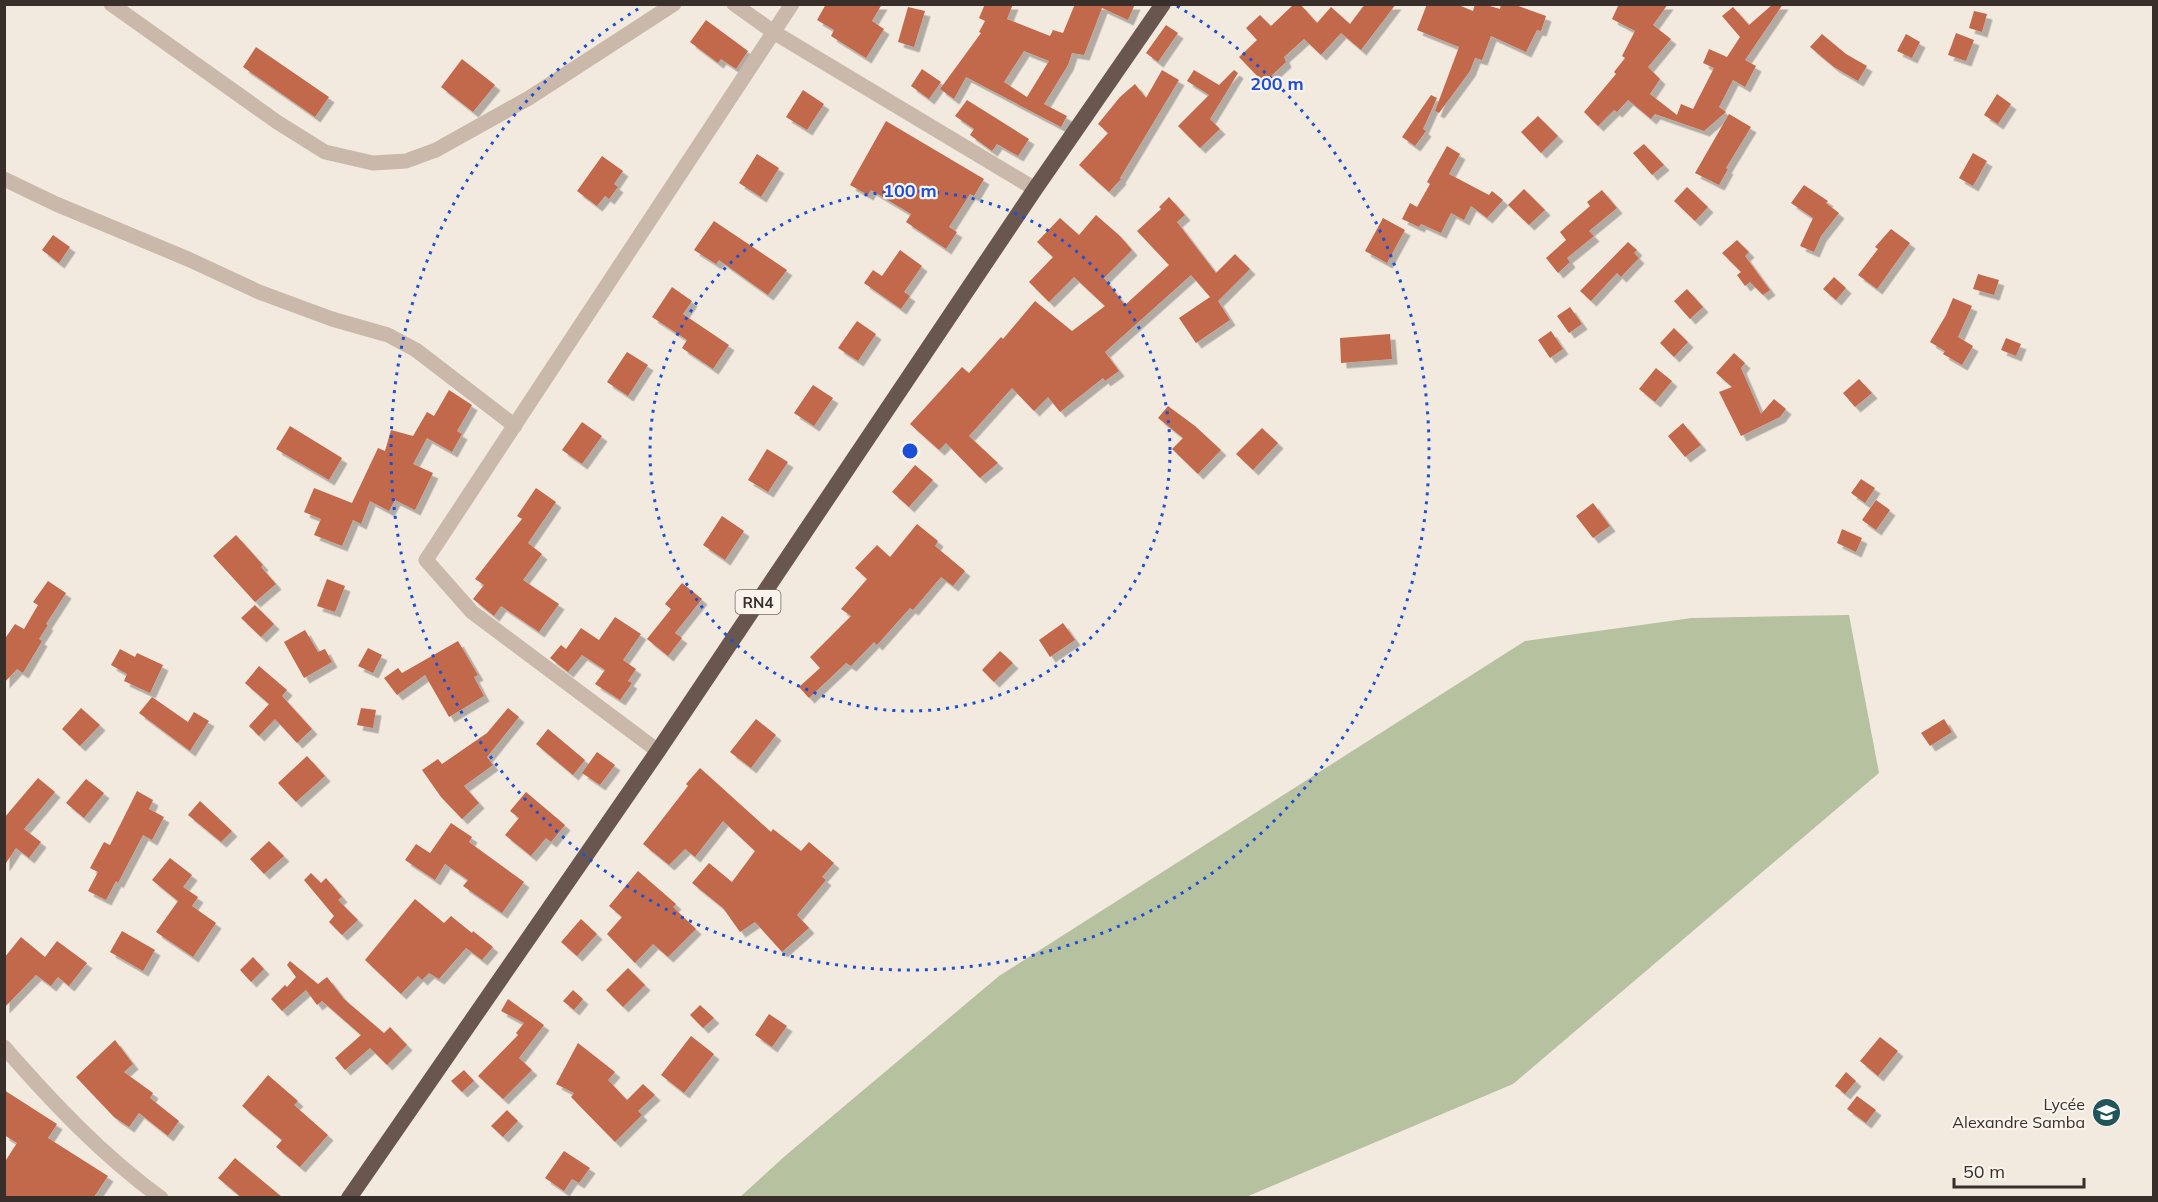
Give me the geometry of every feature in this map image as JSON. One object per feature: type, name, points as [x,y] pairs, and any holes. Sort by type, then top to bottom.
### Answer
[{"type":"highway","name":"RN4","points":[[349,1197],[658,751],[1035,189],[1163,4]]},
{"type":"street","points":[[111,4],[277,122],[325,152],[373,163],[406,161],[436,150],[529,98],[674,4]]},
{"type":"street","points":[[734,4],[775,33],[1035,189]]},
{"type":"street","points":[[658,751],[472,612],[426,560],[792,4]]},
{"type":"street","points":[[4,179],[259,292],[332,319],[388,335],[416,350],[515,426]]},
{"type":"street","points":[[4,1047],[44,1092],[131,1176],[161,1197]]},
{"type":"green space","points":[[1849,615],[1879,773],[1513,1084],[1246,1197],[740,1197],[785,1156],[999,976],[1525,641],[1692,618]]},
{"type":"building","points":[[826,4],[882,4],[872,21],[884,29],[866,58],[831,36],[834,30],[817,20]]},
{"type":"building","points":[[985,4],[1013,4],[1007,19],[1050,36],[1053,30],[1063,33],[1075,4],[1135,4],[1128,20],[1102,8],[1084,55],[1072,53],[1068,65],[1044,104],[1067,116],[1061,127],[966,77],[954,99],[940,89],[981,33],[979,32],[985,21],[979,18]],"holes":[[[1024,51],[1049,61],[1027,97],[1004,82]]]},
{"type":"building","points":[[1294,4],[1300,4],[1317,23],[1331,7],[1350,24],[1365,4],[1396,4],[1361,50],[1341,33],[1321,55],[1304,39],[1284,57],[1286,62],[1268,79],[1267,77],[1262,81],[1239,57],[1257,40],[1246,28],[1260,15],[1271,26]]},
{"type":"building","points":[[1427,4],[1456,4],[1473,11],[1475,4],[1500,9],[1501,4],[1513,4],[1546,16],[1541,31],[1537,30],[1526,52],[1491,36],[1482,60],[1475,58],[1470,71],[1439,113],[1435,111],[1459,47],[1417,30]]},
{"type":"building","points":[[1619,4],[1668,4],[1653,25],[1671,39],[1648,67],[1660,79],[1650,94],[1677,115],[1681,104],[1693,109],[1714,68],[1703,63],[1709,49],[1727,57],[1740,37],[1722,16],[1733,7],[1749,25],[1773,4],[1783,4],[1745,60],[1756,66],[1745,87],[1733,80],[1719,107],[1726,112],[1704,131],[1655,114],[1651,119],[1628,100],[1617,112],[1614,110],[1598,126],[1584,112],[1616,74],[1614,72],[1625,58],[1622,56],[1635,31],[1612,19]]},
{"type":"building","points":[[908,7],[925,11],[914,47],[898,42]]},
{"type":"building","points":[[1974,11],[1987,14],[1982,32],[1969,28]]},
{"type":"building","points":[[706,20],[748,51],[736,69],[721,59],[718,63],[690,42]]},
{"type":"building","points":[[1166,25],[1178,33],[1158,62],[1146,53]]},
{"type":"building","points":[[1956,33],[1974,40],[1966,61],[1948,55]]},
{"type":"building","points":[[1822,34],[1846,54],[1867,66],[1858,81],[1834,67],[1810,47]]},
{"type":"building","points":[[1906,34],[1920,42],[1912,58],[1897,51]]},
{"type":"building","points":[[256,47],[329,97],[315,117],[243,67]]},
{"type":"building","points":[[462,59],[495,85],[473,112],[441,87]]},
{"type":"building","points":[[922,69],[941,82],[929,99],[911,86]]},
{"type":"building","points":[[1162,70],[1179,80],[1121,179],[1109,192],[1079,165],[1108,133],[1098,124],[1120,97],[1135,84],[1146,98]]},
{"type":"building","points":[[1194,70],[1219,85],[1234,70],[1238,73],[1210,119],[1220,129],[1200,148],[1178,126],[1209,95],[1187,81]]},
{"type":"building","points":[[803,90],[824,104],[807,130],[786,117]]},
{"type":"building","points":[[1997,94],[2011,104],[1998,124],[1984,115]]},
{"type":"building","points":[[1431,95],[1437,98],[1423,129],[1426,131],[1415,146],[1402,137]]},
{"type":"building","points":[[967,100],[1029,139],[1018,156],[997,144],[992,151],[970,135],[974,129],[955,116]]},
{"type":"building","points":[[1729,114],[1751,127],[1726,168],[1728,169],[1719,185],[1695,173]]},
{"type":"building","points":[[1538,116],[1558,136],[1541,153],[1521,132]]},
{"type":"building","points":[[886,121],[984,179],[974,196],[970,194],[949,227],[957,232],[946,249],[906,222],[911,214],[871,190],[868,195],[850,185]]},
{"type":"building","points":[[1644,144],[1664,165],[1652,175],[1633,153]]},
{"type":"building","points":[[1447,146],[1460,154],[1449,174],[1489,195],[1492,191],[1503,200],[1487,218],[1471,206],[1464,220],[1451,213],[1441,233],[1402,219],[1410,203],[1417,207],[1430,184],[1427,182]]},
{"type":"building","points":[[1973,153],[1987,161],[1973,186],[1959,178]]},
{"type":"building","points":[[757,154],[779,168],[761,197],[739,183]]},
{"type":"building","points":[[602,156],[623,171],[614,184],[618,187],[609,199],[605,196],[597,206],[577,191]]},
{"type":"building","points":[[1804,185],[1828,201],[1826,203],[1839,213],[1821,236],[1814,252],[1800,246],[1813,218],[1791,203]]},
{"type":"building","points":[[1687,187],[1708,207],[1695,221],[1674,201]]},
{"type":"building","points":[[1524,189],[1545,210],[1529,225],[1508,205]]},
{"type":"building","points":[[1602,190],[1617,208],[1589,231],[1594,236],[1567,258],[1570,262],[1558,273],[1546,258],[1566,240],[1560,232],[1590,206],[1587,202]]},
{"type":"building","points":[[1169,197],[1185,215],[1177,222],[1216,273],[1235,254],[1250,269],[1218,301],[1230,320],[1196,343],[1179,318],[1210,297],[1191,275],[1105,352],[1119,371],[1105,381],[1103,378],[1060,412],[1048,397],[1034,411],[1012,388],[969,436],[998,463],[980,478],[946,443],[939,450],[910,424],[962,367],[969,373],[1001,337],[1003,339],[1035,301],[1072,331],[1105,306],[1074,277],[1049,302],[1029,282],[1053,257],[1037,242],[1060,218],[1079,235],[1096,215],[1132,250],[1104,278],[1125,305],[1169,265],[1137,231],[1161,209],[1159,207]]},
{"type":"building","points":[[1383,218],[1405,230],[1387,263],[1365,251]]},
{"type":"building","points":[[714,221],[787,270],[768,295],[719,260],[716,264],[694,250]]},
{"type":"building","points":[[1891,229],[1910,243],[1877,289],[1858,275],[1878,249],[1875,247]]},
{"type":"building","points":[[53,235],[70,247],[59,263],[42,250]]},
{"type":"building","points":[[1737,240],[1749,252],[1745,256],[1770,290],[1763,295],[1750,282],[1745,286],[1737,275],[1741,272],[1722,253]]},
{"type":"building","points":[[1628,242],[1637,250],[1634,253],[1639,258],[1621,277],[1617,273],[1591,301],[1580,291]]},
{"type":"building","points":[[900,250],[922,266],[904,292],[910,296],[901,309],[864,283],[873,270],[882,276]]},
{"type":"building","points":[[1978,274],[1999,280],[1994,295],[1973,289]]},
{"type":"building","points":[[1834,277],[1846,288],[1836,300],[1823,289]]},
{"type":"building","points":[[672,287],[692,301],[683,314],[729,345],[713,369],[682,348],[687,340],[652,317]]},
{"type":"building","points":[[1687,289],[1703,307],[1690,319],[1674,301]]},
{"type":"building","points":[[1953,298],[1972,306],[1958,337],[1973,346],[1962,365],[1943,354],[1945,351],[1930,342]]},
{"type":"building","points":[[1570,307],[1582,324],[1569,333],[1557,316]]},
{"type":"building","points":[[857,321],[876,334],[858,361],[838,348]]},
{"type":"building","points":[[1674,328],[1688,342],[1674,357],[1660,343]]},
{"type":"building","points":[[1551,331],[1563,349],[1550,358],[1538,340]]},
{"type":"building","points":[[1390,334],[1392,359],[1341,363],[1340,338]]},
{"type":"building","points":[[2006,338],[2021,344],[2016,356],[2001,350]]},
{"type":"building","points":[[627,352],[648,365],[628,396],[607,382]]},
{"type":"building","points":[[1734,353],[1745,363],[1741,368],[1761,414],[1774,399],[1786,409],[1780,417],[1741,436],[1719,392],[1732,387],[1716,373]]},
{"type":"building","points":[[1656,368],[1672,381],[1655,402],[1639,389]]},
{"type":"building","points":[[1859,379],[1872,393],[1855,407],[1843,393]]},
{"type":"building","points":[[813,385],[833,398],[814,426],[794,413]]},
{"type":"building","points":[[449,390],[472,405],[457,431],[462,434],[452,452],[427,438],[413,464],[433,473],[415,510],[395,500],[389,511],[370,501],[361,524],[353,520],[342,546],[314,535],[321,519],[304,512],[314,488],[352,503],[378,448],[385,451],[391,430],[413,436],[427,412],[434,416]]},
{"type":"building","points":[[1168,406],[1195,426],[1221,450],[1198,474],[1172,449],[1183,438],[1158,418]]},
{"type":"building","points":[[582,422],[602,436],[582,464],[562,450]]},
{"type":"building","points":[[1683,423],[1701,445],[1685,457],[1668,436]]},
{"type":"building","points":[[290,426],[342,458],[329,480],[276,449]]},
{"type":"building","points":[[1262,428],[1278,443],[1253,470],[1236,454]]},
{"type":"building","points":[[767,449],[788,462],[768,492],[748,480]]},
{"type":"building","points":[[915,465],[933,480],[909,507],[892,492]]},
{"type":"building","points":[[1861,479],[1875,488],[1865,503],[1851,493]]},
{"type":"building","points":[[536,488],[556,502],[528,543],[542,554],[523,580],[559,604],[539,632],[501,606],[494,616],[473,599],[484,585],[475,579],[522,519],[517,516]]},
{"type":"building","points":[[1876,500],[1890,510],[1876,530],[1862,520]]},
{"type":"building","points":[[1593,503],[1610,526],[1593,538],[1576,516]]},
{"type":"building","points":[[722,516],[744,531],[725,560],[703,545]]},
{"type":"building","points":[[917,524],[938,541],[935,546],[965,571],[953,586],[941,577],[913,610],[910,608],[877,645],[874,642],[851,666],[846,663],[809,698],[799,687],[820,668],[810,657],[851,616],[841,609],[867,579],[855,568],[877,545],[890,557]]},
{"type":"building","points":[[1842,529],[1862,538],[1856,552],[1837,543]]},
{"type":"building","points":[[236,535],[263,565],[261,567],[276,584],[255,602],[213,556]]},
{"type":"building","points":[[327,579],[345,586],[335,612],[317,606]]},
{"type":"building","points":[[48,581],[66,593],[46,624],[48,625],[39,639],[42,641],[23,673],[17,669],[4,683],[4,640],[15,624],[24,629],[38,605],[33,602]]},
{"type":"building","points":[[682,583],[702,599],[675,633],[682,638],[668,656],[647,639],[671,609],[665,604]]},
{"type":"building","points":[[255,605],[274,624],[261,637],[241,618]]},
{"type":"building","points":[[615,617],[641,634],[623,660],[636,669],[628,681],[632,683],[620,700],[595,684],[605,670],[582,655],[568,672],[550,658],[561,645],[566,649],[581,628],[599,640]]},
{"type":"building","points":[[1063,623],[1075,640],[1050,657],[1039,640]]},
{"type":"building","points":[[305,630],[318,652],[325,649],[332,662],[304,678],[284,642]]},
{"type":"building","points":[[458,641],[478,675],[474,677],[484,696],[449,717],[425,675],[397,695],[384,678],[398,668],[402,673]]},
{"type":"building","points":[[368,648],[382,655],[373,673],[358,666]]},
{"type":"building","points":[[120,649],[135,657],[137,653],[163,665],[150,693],[124,681],[127,674],[111,665]]},
{"type":"building","points":[[1000,651],[1013,663],[994,682],[982,670]]},
{"type":"building","points":[[259,666],[287,690],[282,696],[312,729],[297,743],[275,719],[259,736],[249,726],[269,704],[245,683]]},
{"type":"building","points":[[152,697],[188,722],[194,712],[209,721],[190,751],[139,713]]},
{"type":"building","points":[[81,708],[100,725],[80,746],[62,729]]},
{"type":"building","points":[[361,708],[376,710],[373,728],[357,725]]},
{"type":"building","points":[[508,708],[519,717],[487,757],[493,765],[464,786],[479,803],[462,819],[441,797],[422,770],[438,759],[442,764],[487,733]]},
{"type":"building","points":[[756,719],[776,735],[751,768],[730,752]]},
{"type":"building","points":[[1944,719],[1952,732],[1930,746],[1921,733]]},
{"type":"building","points":[[548,729],[585,760],[573,775],[536,744]]},
{"type":"building","points":[[597,752],[615,765],[600,785],[582,773]]},
{"type":"building","points":[[307,756],[325,776],[296,802],[278,783]]},
{"type":"building","points":[[700,768],[771,832],[773,829],[801,851],[809,842],[834,863],[822,877],[826,880],[797,915],[809,928],[782,952],[755,922],[740,932],[723,908],[692,883],[709,863],[732,882],[755,851],[723,821],[695,857],[685,849],[669,865],[643,844]]},
{"type":"building","points":[[38,778],[55,792],[24,829],[41,842],[29,858],[16,848],[4,866],[4,818]]},
{"type":"building","points":[[86,779],[104,793],[84,818],[66,803]]},
{"type":"building","points":[[137,791],[153,800],[149,809],[164,817],[152,840],[143,835],[118,883],[116,881],[106,900],[88,891],[98,872],[90,868],[104,842],[110,845]]},
{"type":"building","points":[[526,792],[565,825],[551,842],[546,838],[531,856],[505,835],[519,818],[510,811]]},
{"type":"building","points":[[200,801],[232,831],[221,842],[188,815]]},
{"type":"building","points":[[451,823],[472,837],[469,842],[524,882],[502,913],[463,886],[468,880],[445,864],[435,880],[405,860],[416,844],[430,853]]},
{"type":"building","points":[[269,841],[284,856],[264,874],[250,859]]},
{"type":"building","points":[[170,858],[192,875],[183,887],[198,897],[192,906],[216,923],[193,957],[156,932],[178,901],[152,880]]},
{"type":"building","points":[[638,871],[676,904],[673,907],[696,929],[668,957],[653,944],[635,963],[607,934],[622,917],[609,906]]},
{"type":"building","points":[[311,873],[321,883],[326,878],[342,897],[338,900],[358,920],[342,935],[329,922],[334,916],[304,880]]},
{"type":"building","points":[[415,899],[444,923],[451,916],[493,947],[482,960],[466,948],[439,979],[429,973],[422,980],[418,976],[401,994],[365,960]]},
{"type":"building","points":[[581,919],[597,934],[577,956],[561,942]]},
{"type":"building","points":[[122,931],[155,950],[143,971],[110,952]]},
{"type":"building","points":[[21,937],[45,957],[57,941],[87,963],[69,986],[58,977],[51,986],[36,975],[4,1008],[4,958]]},
{"type":"building","points":[[253,957],[264,969],[251,982],[240,970]]},
{"type":"building","points":[[290,961],[318,984],[327,977],[344,999],[384,1033],[390,1027],[407,1045],[387,1065],[370,1048],[345,1070],[335,1058],[361,1035],[322,1001],[317,1005],[306,990],[282,1011],[271,999],[296,977],[287,965]]},
{"type":"building","points":[[628,968],[645,985],[623,1007],[606,990]]},
{"type":"building","points":[[573,990],[583,999],[574,1010],[563,1001]]},
{"type":"building","points":[[508,999],[544,1025],[519,1058],[532,1070],[503,1099],[478,1076],[518,1035],[516,1033],[524,1023],[501,1011]]},
{"type":"building","points":[[700,1005],[714,1018],[703,1028],[690,1015]]},
{"type":"building","points":[[769,1014],[787,1026],[772,1047],[755,1035]]},
{"type":"building","points":[[691,1036],[714,1054],[684,1093],[661,1075]]},
{"type":"building","points":[[1880,1037],[1898,1051],[1878,1076],[1860,1061]]},
{"type":"building","points":[[115,1040],[133,1064],[124,1072],[153,1093],[150,1098],[179,1121],[168,1136],[139,1113],[129,1127],[114,1117],[76,1077]]},
{"type":"building","points":[[578,1043],[615,1072],[608,1080],[627,1100],[643,1084],[655,1095],[638,1111],[642,1115],[615,1142],[571,1097],[574,1093],[556,1084]]},
{"type":"building","points":[[464,1070],[474,1081],[462,1092],[451,1081]]},
{"type":"building","points":[[1846,1072],[1856,1081],[1845,1094],[1835,1086]]},
{"type":"building","points":[[268,1075],[298,1101],[294,1105],[328,1135],[300,1167],[276,1147],[282,1140],[242,1106]]},
{"type":"building","points":[[4,1090],[57,1124],[48,1138],[108,1176],[94,1197],[4,1197],[4,1163],[17,1143],[4,1135]]},
{"type":"building","points":[[1857,1096],[1876,1110],[1866,1123],[1847,1109]]},
{"type":"building","points":[[507,1110],[518,1121],[503,1137],[491,1126]]},
{"type":"building","points":[[564,1151],[590,1168],[579,1183],[572,1179],[564,1191],[545,1178]]},
{"type":"building","points":[[235,1158],[282,1197],[241,1197],[218,1178]]},
{"type":"place","name":"Lycée Alexandre Samba","points":[[2106,1113]]}]
